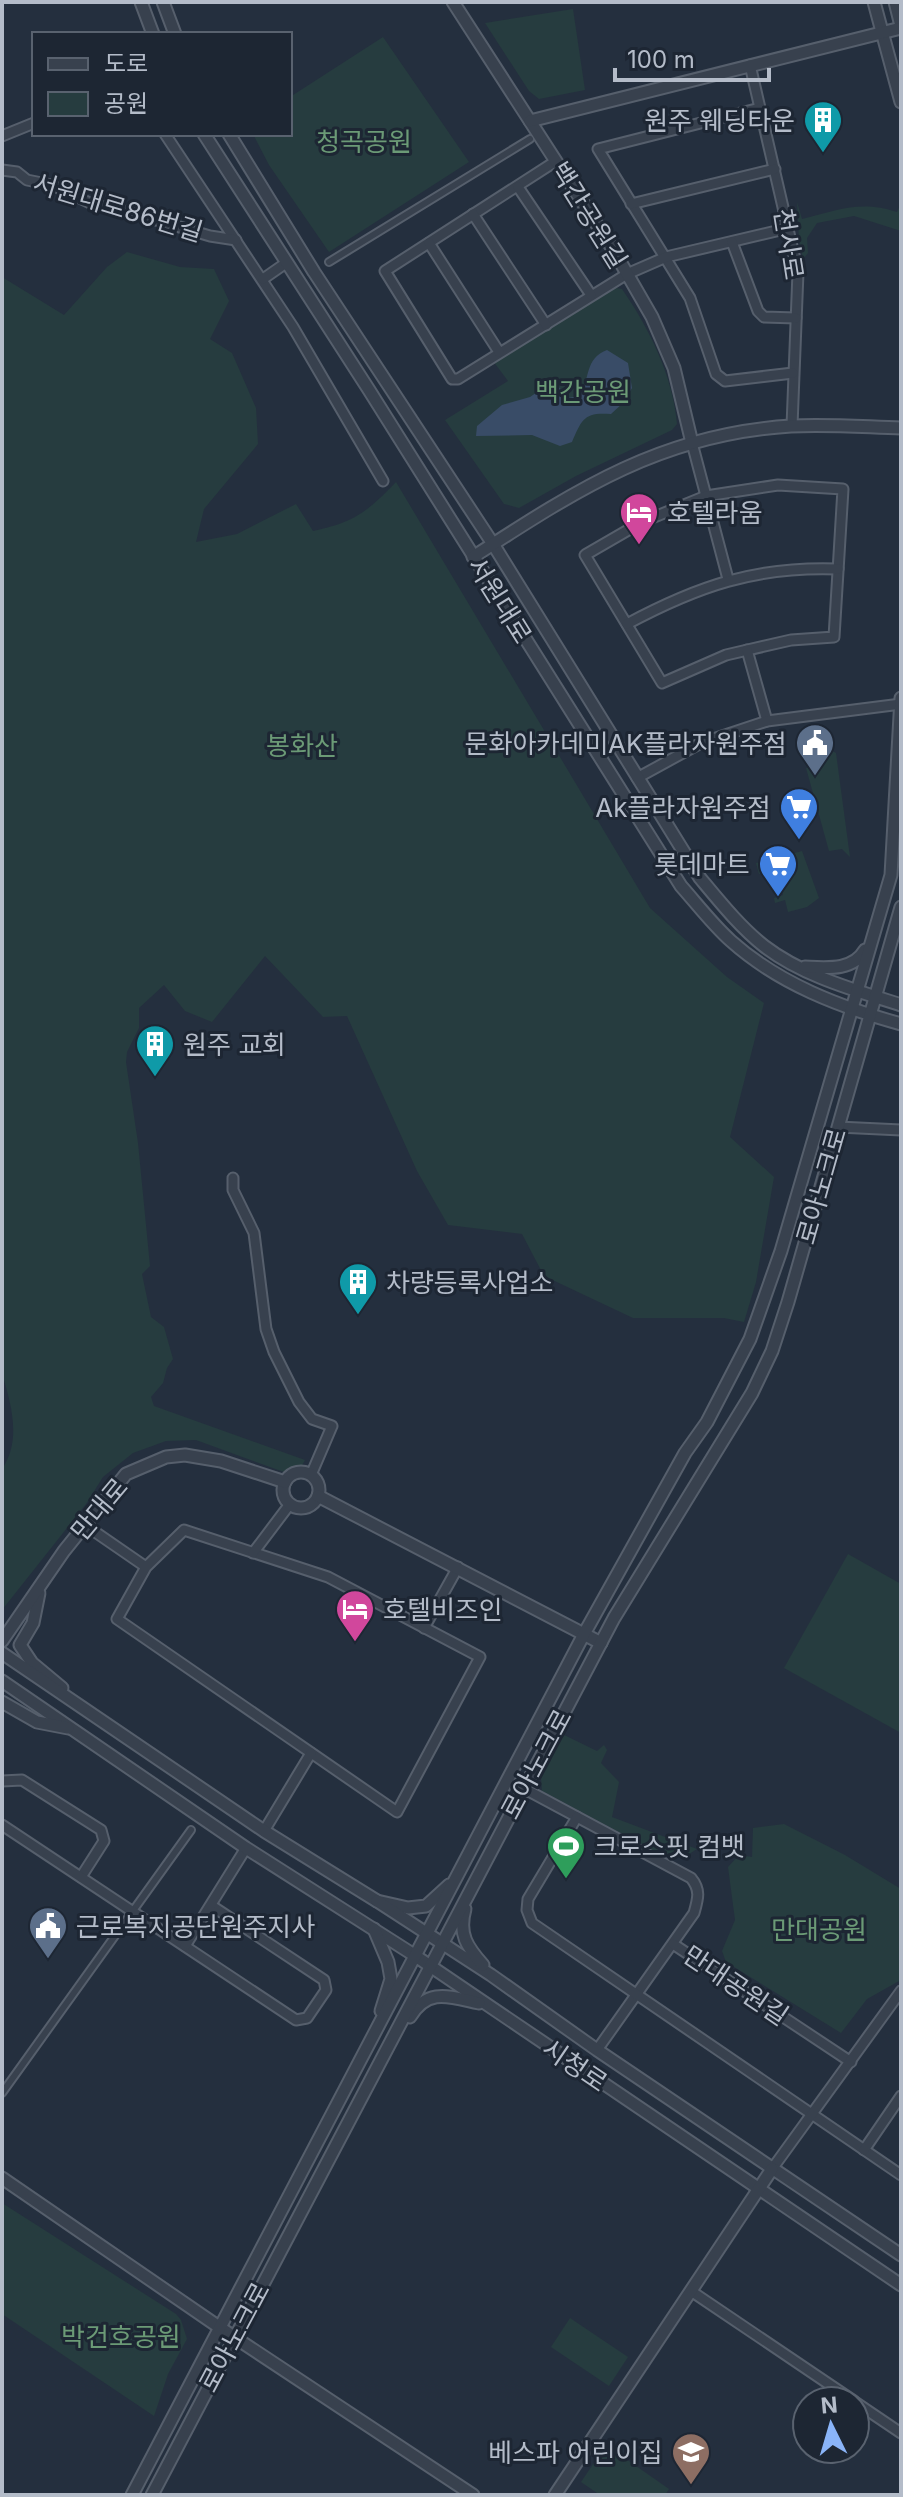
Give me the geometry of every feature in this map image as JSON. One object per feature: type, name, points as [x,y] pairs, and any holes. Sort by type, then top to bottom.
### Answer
[{"type":"street","points":[[141,2],[152,32]]},
{"type":"street","points":[[163,2],[174,32]]},
{"type":"street","name":"백간공원길","points":[[453,2],[652,317],[674,368],[692,443]]},
{"type":"street","points":[[874,2],[901,102]]},
{"type":"street","points":[[530,121],[901,27],[895,2]]},
{"type":"street","name":"천사로","points":[[750,65],[798,272],[792,426]]},
{"type":"street","points":[[760,108],[598,149],[690,298],[716,374],[725,381],[793,373]]},
{"type":"street","points":[[2,136],[32,124]]},
{"type":"street","name":"서원대로86번길","points":[[166,136],[263,279],[383,481]]},
{"type":"street","name":"서원대로","points":[[205,136],[681,886],[740,948],[781,977],[869,1015]]},
{"type":"street","name":"서원대로","points":[[230,136],[302,252],[493,544],[700,878],[733,917],[765,946],[797,967],[875,996]]},
{"type":"street","points":[[329,262],[530,139]]},
{"type":"street","points":[[556,161],[385,271],[452,379],[458,379],[627,274],[666,257],[789,228]]},
{"type":"street","points":[[631,204],[775,169]]},
{"type":"street","name":"서원대로86번길","points":[[2,170],[52,185],[92,204],[210,236],[236,240]]},
{"type":"street","points":[[518,187],[591,295]]},
{"type":"street","points":[[473,214],[546,325]]},
{"type":"street","points":[[732,242],[758,311],[764,317],[796,318]]},
{"type":"street","points":[[429,243],[499,352]]},
{"type":"street","points":[[263,279],[302,252]]},
{"type":"street","points":[[473,557],[587,485],[622,467],[692,443],[745,431],[792,426],[901,428]]},
{"type":"street","points":[[692,443],[728,579]]},
{"type":"street","points":[[778,485],[843,489],[838,569],[834,637],[791,640],[726,655],[662,683],[585,555],[642,522],[706,496],[778,485]]},
{"type":"street","points":[[627,624],[683,595],[728,579],[776,570],[838,569]]},
{"type":"street","points":[[747,650],[767,721]]},
{"type":"street","points":[[797,967],[836,968],[856,961],[864,953],[891,875],[901,698]]},
{"type":"street","points":[[637,778],[701,743],[767,721],[901,704]]},
{"type":"street","name":"로아노크로","points":[[152,2495],[601,1643],[752,1393],[772,1351],[901,907]]},
{"type":"street","name":"로아노크로","points":[[132,2495],[584,1634],[685,1453],[707,1422],[750,1339],[781,1251],[874,927]]},
{"type":"street","points":[[875,996],[901,1005]]},
{"type":"street","points":[[869,1015],[901,1024]]},
{"type":"street","points":[[838,1127],[901,1130]]},
{"type":"street","points":[[233,1178],[233,1190],[254,1233],[266,1329],[274,1352],[299,1402],[312,1419],[332,1426],[311,1475]]},
{"type":"street","points":[[781,1251],[802,1255]]},
{"type":"street","name":"만대로","points":[[2,1641],[41,1584],[126,1474],[166,1457],[185,1455],[221,1461],[285,1482]]},
{"type":"street","points":[[297,1473],[311,1475],[319,1487],[314,1503],[304,1508],[290,1504],[283,1491],[285,1482],[297,1473]]},
{"type":"street","points":[[318,1496],[601,1643]]},
{"type":"street","points":[[253,1553],[290,1504]]},
{"type":"street","points":[[85,1525],[146,1567]]},
{"type":"street","points":[[184,1530],[253,1553],[328,1577],[480,1657],[397,1812],[117,1619],[146,1567],[184,1530]]},
{"type":"street","points":[[424,1628],[458,1567]]},
{"type":"street","points":[[41,1584],[33,1623],[21,1639],[21,1651],[80,1707]]},
{"type":"street","points":[[2,1653],[264,1831],[311,1753]]},
{"type":"street","name":"시청로","points":[[2,1681],[246,1848],[414,1955],[901,2285]]},
{"type":"street","points":[[2,1702],[37,1722],[72,1729]]},
{"type":"street","points":[[2,1781],[22,1780],[101,1830],[104,1841],[81,1877]]},
{"type":"street","points":[[523,1788],[691,1878],[698,1892],[694,1913],[673,1944]]},
{"type":"street","points":[[577,1817],[528,1899],[527,1910],[532,1923],[901,2175]]},
{"type":"street","points":[[2,1825],[296,2020],[307,2018],[326,1990],[324,1980],[212,1906]]},
{"type":"street","points":[[2,2093],[191,1830]]},
{"type":"street","name":"시청로","points":[[264,1831],[491,1975],[901,2255]]},
{"type":"street","points":[[185,1946],[246,1848]]},
{"type":"street","points":[[377,1901],[408,1908],[426,1906],[458,1876]]},
{"type":"street","points":[[471,1885],[462,1930],[466,1946],[491,1975]]},
{"type":"street","points":[[373,1929],[388,1962],[391,1979],[383,1998],[378,2024]]},
{"type":"street","name":"만대공원길","points":[[597,2050],[673,1944],[851,2062]]},
{"type":"street","points":[[555,2495],[772,2169],[901,1991]]},
{"type":"street","points":[[395,2030],[408,2020],[417,2005],[429,1997],[443,1996],[485,2004]]},
{"type":"street","points":[[864,2150],[901,2096]]},
{"type":"street","name":"로아노크로","points":[[2,2178],[219,2327]]},
{"type":"street","points":[[691,2291],[830,2385]]},
{"type":"street","points":[[219,2327],[473,2495]]},
{"type":"street","points":[[871,2413],[901,2433]]},
{"type":"green space","points":[[573,9],[585,90],[539,99],[529,91],[485,23]]},
{"type":"green space","name":"청곡공원","points":[[383,37],[469,162],[329,252],[269,165],[254,136],[292,136],[292,96]]},
{"type":"green space","points":[[797,202],[802,219],[861,207],[897,212],[901,203],[901,231],[854,216],[817,223],[807,238],[808,253],[803,259]]},
{"type":"green space","name":"봉화산","points":[[127,252],[180,267],[214,269],[229,301],[210,339],[232,353],[256,408],[258,444],[204,509],[196,542],[237,534],[296,504],[313,531],[327,528],[359,514],[396,482],[650,908],[727,977],[764,1003],[730,1137],[774,1177],[756,1282],[744,1322],[724,1318],[633,1318],[544,1276],[522,1234],[448,1225],[417,1171],[347,1016],[323,1017],[265,956],[212,1022],[185,1011],[164,985],[139,1008],[139,1028],[127,1052],[126,1062],[138,1143],[150,1266],[142,1274],[151,1317],[164,1327],[173,1359],[163,1383],[151,1397],[154,1406],[305,1460],[298,1473],[292,1475],[196,1440],[166,1441],[133,1453],[103,1477],[86,1504],[2,1610],[2,1469],[12,1446],[13,1422],[2,1373],[2,277],[64,315],[107,267]]},
{"type":"green space","name":"백간공원","points":[[616,288],[622,289],[632,304],[658,353],[671,388],[677,424],[672,430],[576,476],[519,508],[504,504],[445,420],[508,381],[493,361]]},
{"type":"green space","points":[[827,748],[836,753],[850,857],[842,849],[829,851],[806,768],[825,762],[822,750]]},
{"type":"green space","points":[[802,851],[819,898],[807,907],[788,912],[785,900],[775,903],[774,898],[783,895],[776,870],[759,874],[756,863]]},
{"type":"green space","points":[[848,1554],[901,1584],[901,1733],[784,1668]]},
{"type":"green space","points":[[558,1732],[597,1751],[604,1745],[607,1750],[601,1763],[619,1782],[612,1817],[697,1849],[689,1854],[660,1854],[542,1791],[541,1779]]},
{"type":"green space","name":"만대공원","points":[[784,1824],[845,1855],[901,1889],[901,1980],[867,1999],[841,2033],[726,1962],[722,1951],[735,1920],[728,1867],[739,1855],[752,1857],[753,1828]]},
{"type":"green space","name":"박건호공원","points":[[2,2203],[181,2320],[187,2339],[168,2374],[154,2416],[2,2314]]},
{"type":"green space","points":[[570,2318],[628,2357],[609,2386],[551,2347]]},
{"type":"green space","points":[[606,2445],[669,2489],[665,2495],[600,2495],[581,2482]]},
{"type":"water","points":[[607,350],[628,363],[632,388],[623,403],[611,414],[595,414],[585,419],[572,442],[560,446],[532,435],[476,436],[477,426],[502,405],[530,397],[549,384],[558,386],[568,398],[579,396],[591,364]]},
{"type":"place","name":"원주 웨딩타운","points":[[823,154]]},
{"type":"place","name":"호텔라움","points":[[639,546]]},
{"type":"place","name":"문화아카데미AK플라자원주점","points":[[815,777]]},
{"type":"place","name":"Ak플라자원주점","points":[[799,841]]},
{"type":"place","name":"롯데마트","points":[[778,898]]},
{"type":"place","name":"원주 교회","points":[[155,1078]]},
{"type":"place","name":"차량등록사업소","points":[[358,1316]]},
{"type":"place","name":"호텔비즈인","points":[[355,1643]]},
{"type":"place","name":"크로스핏 컴뱃","points":[[566,1880]]},
{"type":"place","name":"근로복지공단원주지사","points":[[48,1960]]},
{"type":"place","name":"베스파 어린이집","points":[[691,2486]]}]
